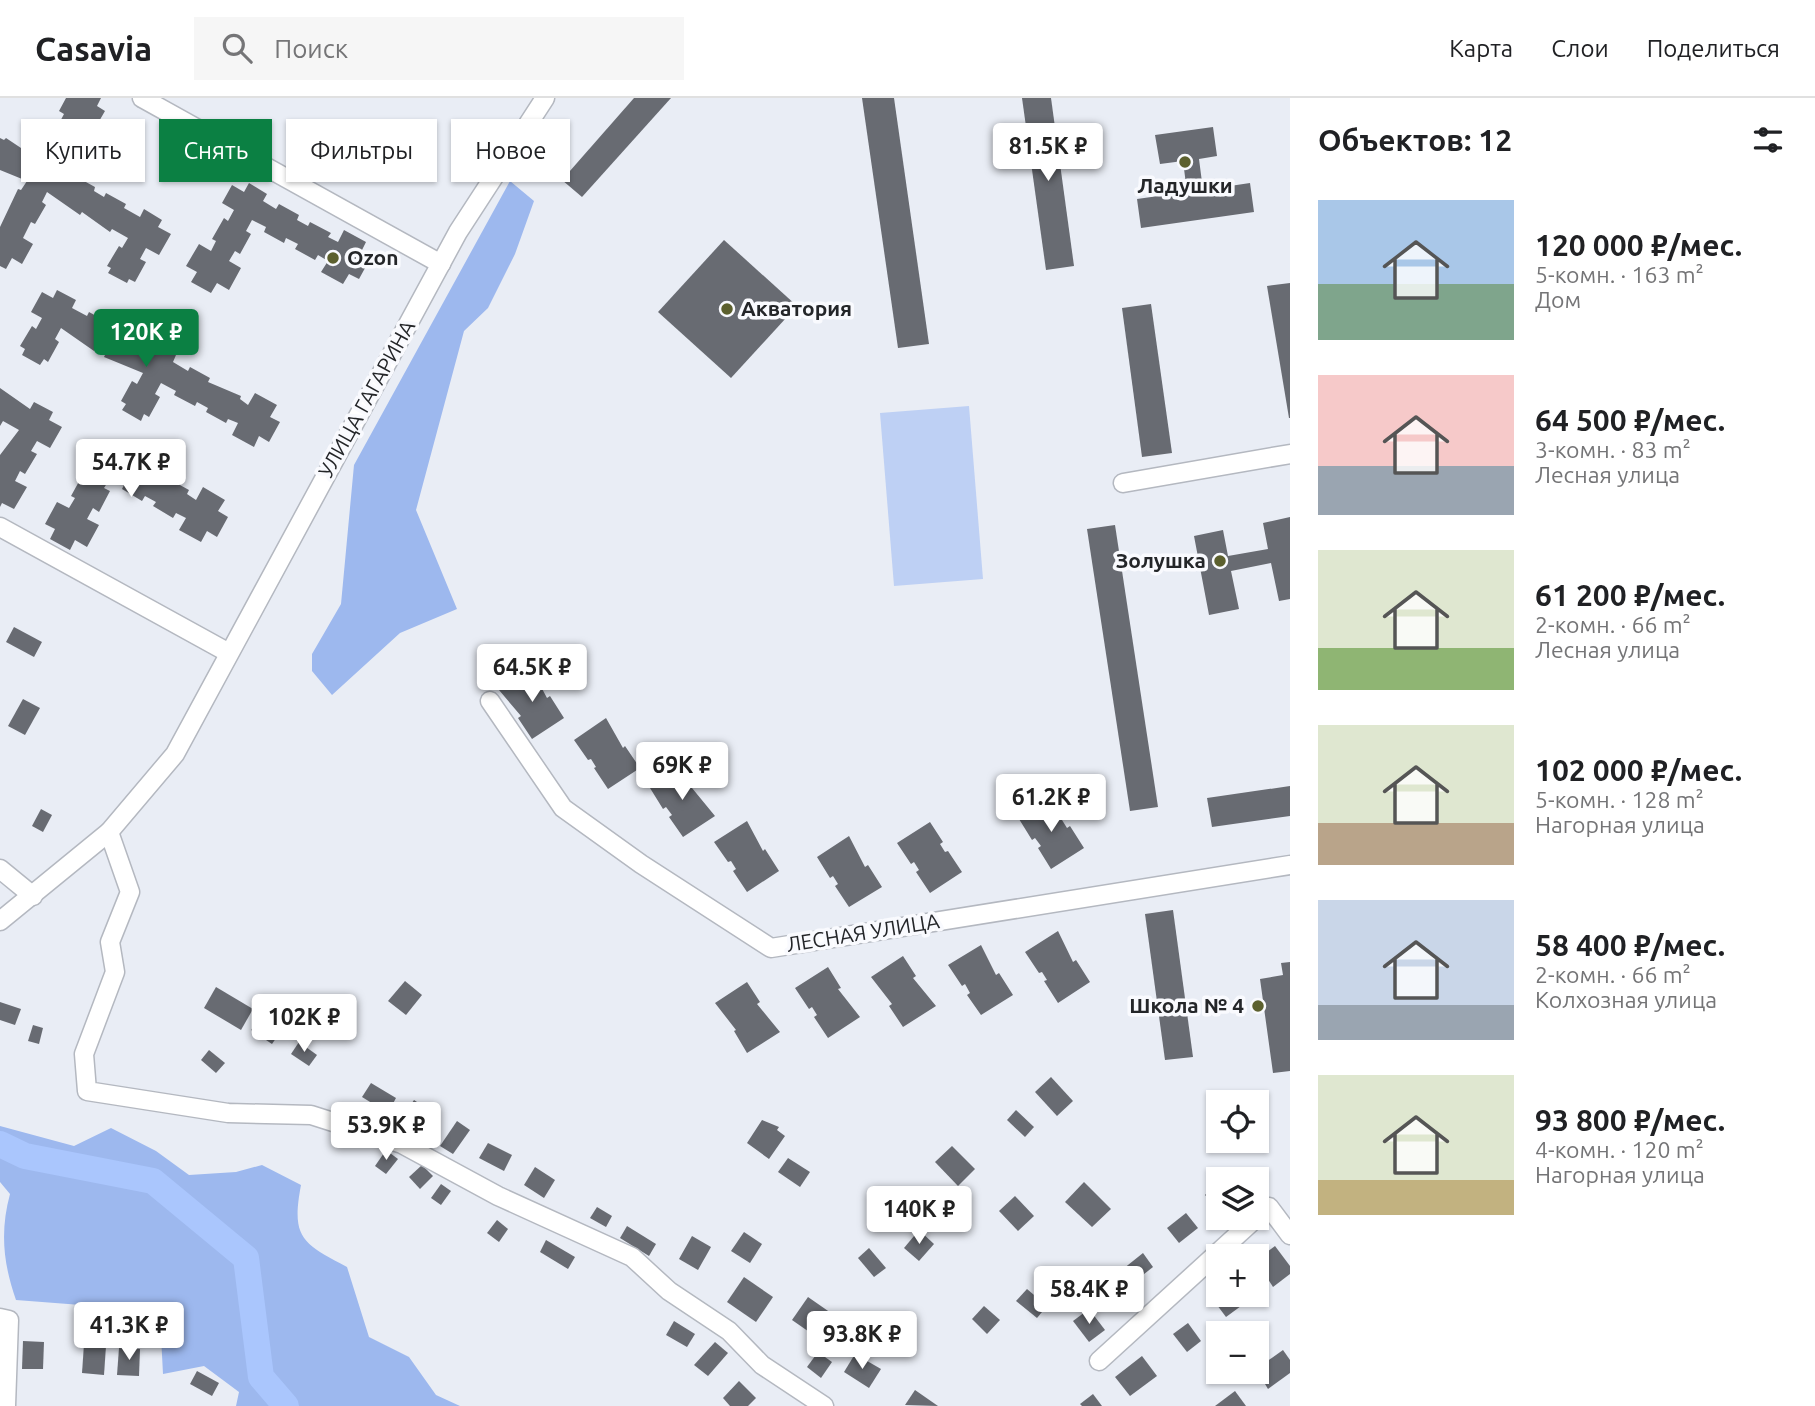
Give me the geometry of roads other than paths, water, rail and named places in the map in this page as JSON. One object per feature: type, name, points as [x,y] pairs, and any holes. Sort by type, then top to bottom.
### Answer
[{"type":"street","points":[[142,98],[441,264]]},
{"type":"street","name":"УЛИЦА ГАГАРИНА","points":[[0,921],[109,832],[175,754],[441,264],[532,113],[545,98]]},
{"type":"street","points":[[1123,483],[1290,454]]},
{"type":"street","points":[[0,527],[229,653]]},
{"type":"street","name":"ЛЕСНАЯ УЛИЦА","points":[[490,701],[563,808],[641,864],[771,948],[1290,865]]},
{"type":"street","points":[[109,832],[130,892],[110,942],[115,972],[85,1054],[87,1091],[228,1113],[312,1115],[402,1144],[498,1196],[632,1257],[669,1291],[729,1331],[762,1365],[824,1406]]},
{"type":"street","points":[[0,869],[18,881],[33,896]]},
{"type":"street","points":[[1269,1220],[1290,1235]]},
{"type":"street","points":[[1099,1361],[1242,1230]]},
{"type":"street","points":[[0,1318],[9,1320],[6,1406]]},
{"type":"waterway","points":[[0,1144],[25,1156],[153,1181],[246,1258],[261,1377],[286,1406]]},
{"type":"place","name":"Ладушки","points":[[1185,162]]},
{"type":"place","name":"Ozon","points":[[333,258]]},
{"type":"place","name":"Акватория","points":[[727,309]]},
{"type":"place","name":"Золушка","points":[[1220,561]]},
{"type":"place","name":"Школа № 4","points":[[1258,1006]]}]
